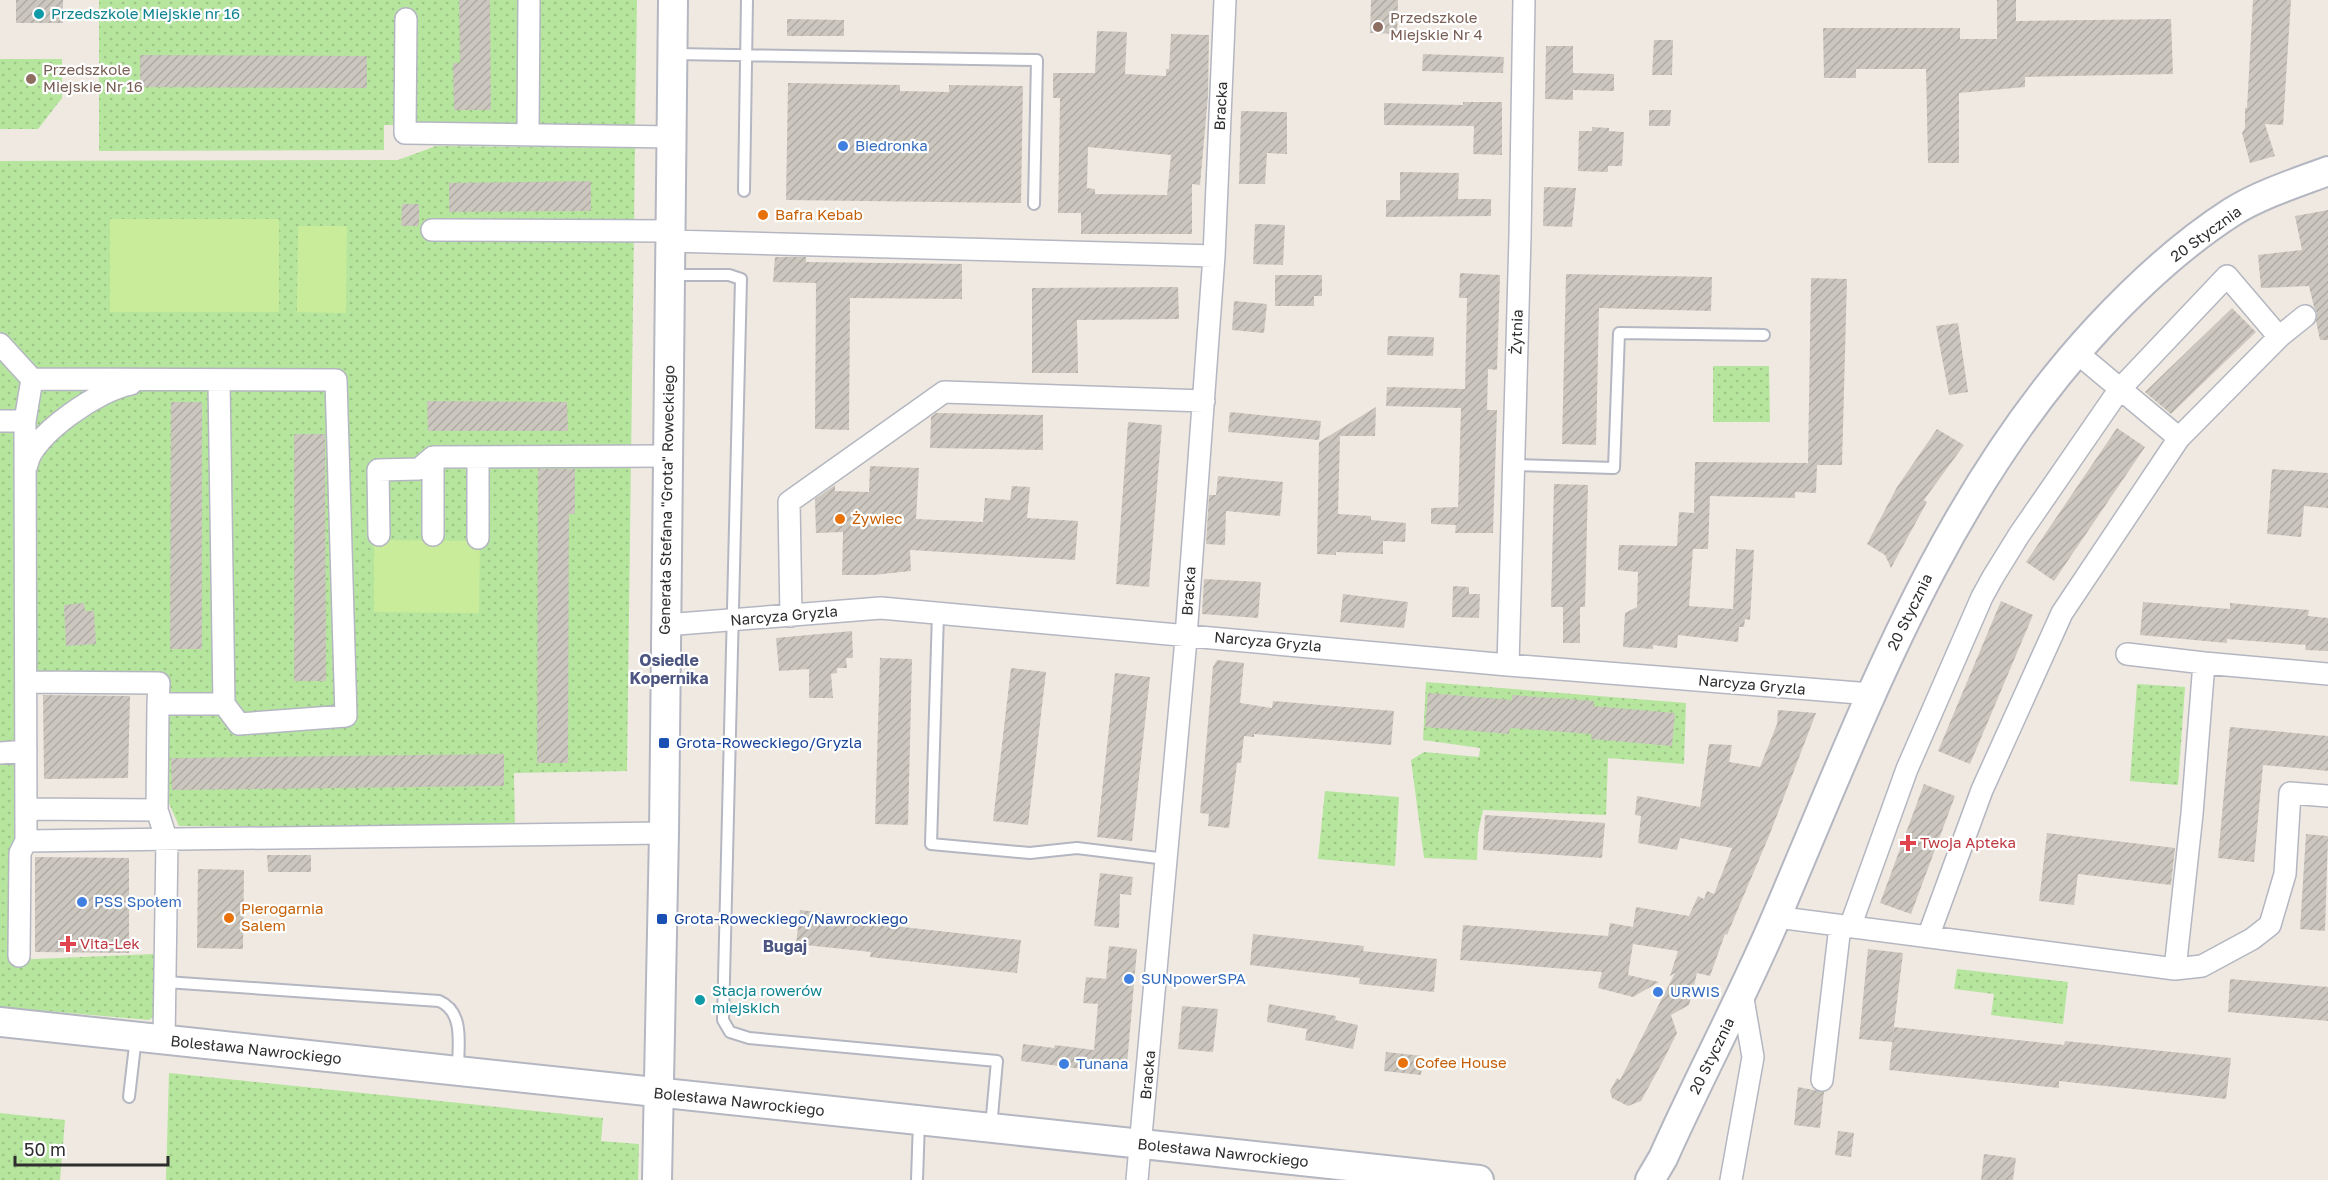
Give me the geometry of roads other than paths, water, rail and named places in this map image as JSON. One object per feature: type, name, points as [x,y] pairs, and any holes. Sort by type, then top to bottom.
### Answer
[{"type":"street","points":[[528,134],[529,0]]},
{"type":"street","name":"Generała Stefana \"Grota\" Roweckiego","points":[[657,1180],[664,833],[674,0]]},
{"type":"street","name":"Bracka","points":[[1137,1180],[1186,634],[1204,401],[1214,256],[1225,0]]},
{"type":"street","name":"Żytnia","points":[[1508,665],[1524,0]]},
{"type":"street","points":[[406,19],[405,133],[672,136]]},
{"type":"street","name":"20 Stycznia","points":[[1650,1180],[1742,993],[1871,694],[1920,587],[1963,512],[2017,426],[2076,352],[2130,294],[2193,239],[2234,211],[2280,189],[2328,171]]},
{"type":"street","points":[[432,230],[671,236],[1214,256]]},
{"type":"street","points":[[1822,1080],[1845,927],[1907,769],[1982,597],[2019,535],[2119,390],[2227,276],[2279,338]]},
{"type":"street","points":[[1928,937],[1982,790],[2062,613],[2179,438],[2279,338],[2305,316]]},
{"type":"street","points":[[0,344],[32,379],[336,380],[346,716],[239,724],[224,704],[219,381]]},
{"type":"street","points":[[2076,352],[2179,438]]},
{"type":"street","points":[[19,956],[20,853],[26,841],[25,421],[32,379]]},
{"type":"street","points":[[25,474],[28,454],[48,431],[90,401],[126,385],[162,380]]},
{"type":"street","points":[[791,616],[789,502],[944,392],[1204,401]]},
{"type":"street","points":[[0,421],[25,421]]},
{"type":"street","points":[[379,535],[378,470],[419,469],[433,457],[668,456]]},
{"type":"street","points":[[433,457],[433,535]]},
{"type":"street","points":[[478,457],[478,538]]},
{"type":"street","name":"Narcyza Gryzla","points":[[665,625],[881,608],[1508,665],[1871,694]]},
{"type":"street","points":[[2127,654],[2328,674]]},
{"type":"street","points":[[2175,969],[2191,824],[2204,663]]},
{"type":"street","points":[[27,682],[159,683],[158,810],[167,841],[166,982],[150,1038]]},
{"type":"street","points":[[159,704],[224,704]]},
{"type":"street","points":[[0,753],[26,751]]},
{"type":"street","points":[[1776,917],[2175,969],[2202,966],[2252,939],[2271,925],[2284,874],[2290,793],[2328,795]]},
{"type":"street","points":[[26,809],[158,810]]},
{"type":"street","points":[[26,841],[167,841],[181,837],[664,833]]},
{"type":"street","points":[[1731,1180],[1754,1057],[1742,993]]},
{"type":"street","name":"Bolesława Nawrockiego","points":[[0,1022],[1479,1180]]},
{"type":"lane","points":[[744,191],[747,0]]},
{"type":"lane","points":[[673,54],[1037,60],[1034,204]]},
{"type":"lane","points":[[670,275],[729,275],[741,279],[723,1020],[730,1032],[749,1038],[997,1061],[991,1128]]},
{"type":"lane","points":[[1514,465],[1614,468],[1619,333],[1764,335]]},
{"type":"lane","points":[[938,613],[931,844],[1030,853],[1077,848],[1166,859]]},
{"type":"lane","points":[[166,982],[439,1001],[447,1004],[454,1011],[458,1023],[458,1072]]},
{"type":"lane","points":[[129,1096],[150,1038]]},
{"type":"lane","points":[[917,1180],[919,1121]]},
{"type":"place","name":"Przedszkole Miejskie nr 16","points":[[39,14]]},
{"type":"place","name":"Przedszkole Miejskie Nr 4","points":[[1378,27]]},
{"type":"place","name":"Przedszkole Miejskie Nr 16","points":[[31,79]]},
{"type":"place","name":"Biedronka","points":[[843,146]]},
{"type":"place","name":"Bafra Kebab","points":[[763,215]]},
{"type":"place","name":"Żywiec","points":[[840,519]]},
{"type":"place","name":"Grota-Roweckiego/Gryzla","points":[[664,743]]},
{"type":"place","name":"Twoja Apteka","points":[[1908,843]]},
{"type":"place","name":"PSS Społem","points":[[82,902]]},
{"type":"place","name":"Pierogarnia Salem","points":[[229,918]]},
{"type":"place","name":"Grota-Roweckiego/Nawrockiego","points":[[662,919]]},
{"type":"place","name":"Vita-Lek","points":[[68,944]]},
{"type":"place","name":"SUNpowerSPA","points":[[1129,979]]},
{"type":"place","name":"URWIS","points":[[1658,992]]},
{"type":"place","name":"Stacja rowerów miejskich","points":[[700,1000]]},
{"type":"place","name":"Cofee House","points":[[1403,1063]]},
{"type":"place","name":"Tunana","points":[[1064,1064]]},
{"type":"district","name":"Osiedle Kopernika","points":[[669,669]]},
{"type":"district","name":"Bugaj","points":[[785,946]]}]
